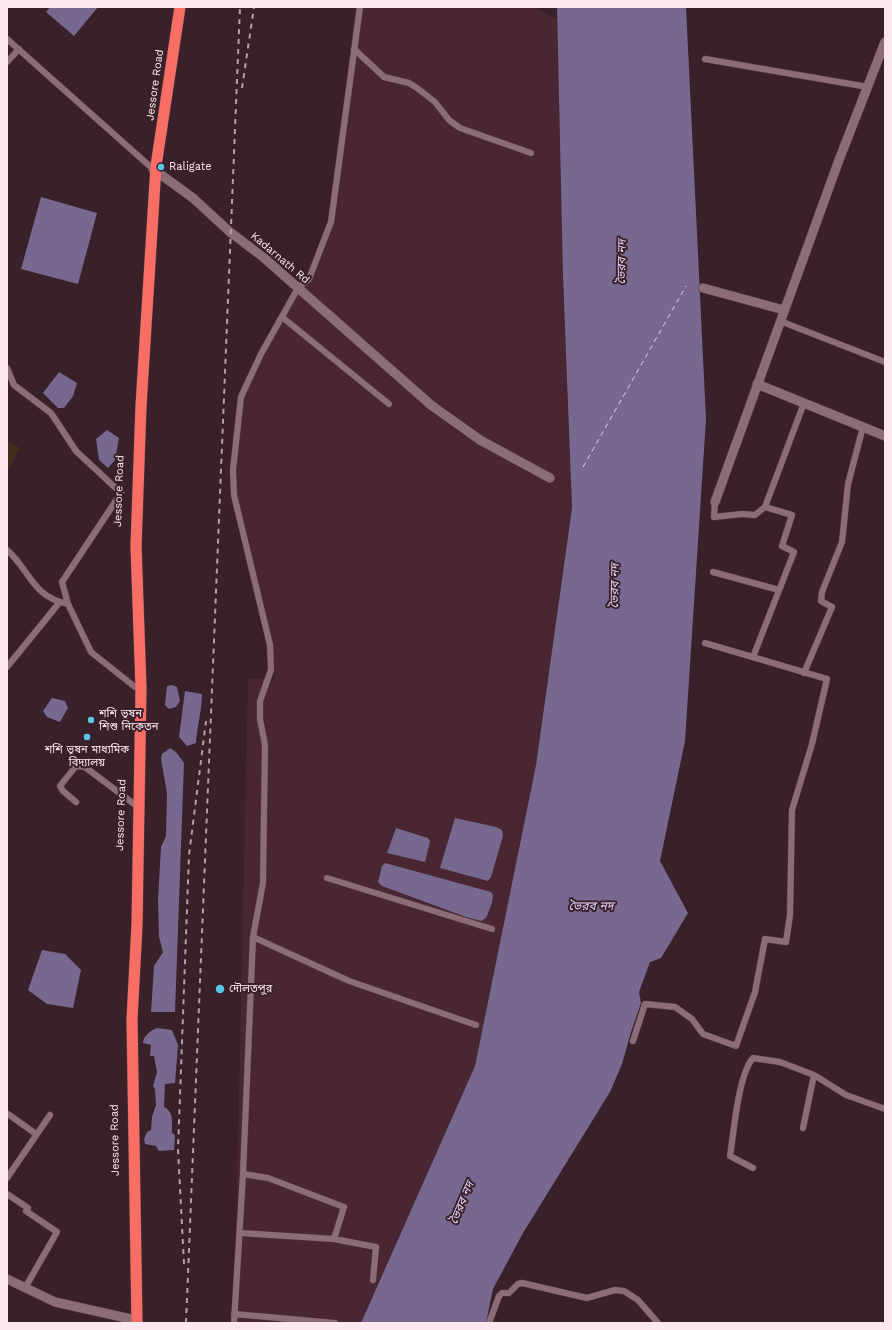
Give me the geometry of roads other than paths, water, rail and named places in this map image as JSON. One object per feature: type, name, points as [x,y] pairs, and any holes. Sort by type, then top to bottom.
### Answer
[{"type":"highway","name":"Jessore Road","points":[[133,1322],[127,1065],[136,687],[130,543],[148,199],[155,169],[180,7]]},
{"type":"highway","name":"Jessore Road","points":[[133,1322],[132,1019],[137,925],[141,688],[136,546],[141,406],[155,169]]},
{"type":"main road","points":[[715,502],[756,384],[885,42]]},
{"type":"main road","name":"Kadarnath Rd","points":[[155,169],[193,198],[230,232],[263,257],[431,405],[480,440],[550,478]]},
{"type":"main road","points":[[703,288],[784,310]]},
{"type":"main road","points":[[756,384],[885,436]]},
{"type":"main road","points":[[7,1279],[55,1302],[133,1322]]},
{"type":"street","points":[[234,1323],[244,1174],[253,937],[263,883],[266,745],[260,719],[260,701],[271,670],[271,664],[270,645],[234,495],[233,470],[241,397],[261,354],[298,288],[309,279],[331,222],[360,7]]},
{"type":"street","name":"Kadarnath Rd","points":[[7,39],[155,169]]},
{"type":"street","points":[[7,62],[19,49]]},
{"type":"street","points":[[354,49],[384,77],[409,83],[417,88],[435,102],[449,120],[460,128],[531,153]]},
{"type":"street","points":[[705,59],[868,87]]},
{"type":"street","points":[[282,317],[389,404]]},
{"type":"street","points":[[780,321],[885,362]]},
{"type":"street","points":[[7,368],[14,386],[51,413],[76,451],[121,493],[62,582],[68,604],[91,652],[136,687]]},
{"type":"street","points":[[715,502],[714,517],[742,514],[755,515],[766,506],[804,403]]},
{"type":"street","points":[[804,673],[832,607],[821,601],[822,592],[842,542],[848,484],[863,427]]},
{"type":"street","points":[[753,657],[794,552],[782,546],[792,515],[766,506]]},
{"type":"street","points":[[7,550],[36,588],[60,603],[68,604]]},
{"type":"street","points":[[713,572],[779,590]]},
{"type":"street","points":[[7,667],[60,603]]},
{"type":"street","points":[[633,1041],[645,1004],[675,1007],[692,1019],[703,1034],[736,1046],[756,992],[765,939],[786,942],[790,899],[792,810],[812,744],[827,679],[705,643]]},
{"type":"street","points":[[76,802],[63,792],[60,786],[76,766],[85,766],[134,804]]},
{"type":"street","points":[[327,878],[492,929]]},
{"type":"street","points":[[253,937],[349,981],[476,1026]]},
{"type":"street","points":[[753,1168],[730,1156],[739,1100],[746,1069],[751,1059],[780,1062],[814,1075],[846,1095],[885,1110]]},
{"type":"street","points":[[803,1128],[814,1075]]},
{"type":"street","points":[[8,1114],[36,1134]]},
{"type":"street","points":[[7,1178],[50,1115]]},
{"type":"street","points":[[244,1174],[268,1178],[344,1207],[334,1239]]},
{"type":"street","points":[[7,1194],[28,1208],[26,1211],[57,1232],[25,1288]]},
{"type":"street","points":[[240,1233],[334,1239],[376,1247],[373,1280]]},
{"type":"street","points":[[489,1323],[499,1296],[502,1293],[509,1293],[518,1284],[587,1298],[615,1290],[624,1291],[638,1300],[658,1323]]},
{"type":"street","points":[[234,1314],[335,1323]]},
{"type":"water","points":[[50,7],[98,7],[74,36],[46,12]]},
{"type":"water","name":"ভৈরব নদ","points":[[557,7],[686,7],[706,419],[685,741],[660,861],[688,913],[661,958],[650,962],[639,992],[641,1003],[622,1064],[610,1092],[523,1233],[493,1289],[486,1323],[361,1323],[475,1066],[536,765],[572,508],[563,275]]},
{"type":"water","points":[[41,197],[97,213],[78,284],[21,269]]},
{"type":"water","points":[[59,372],[77,383],[73,396],[64,408],[58,408],[43,393]]},
{"type":"water","points":[[107,430],[119,438],[115,460],[108,468],[99,460],[96,439]]},
{"type":"water","points":[[172,685],[177,687],[180,701],[176,707],[169,709],[165,705],[167,686]]},
{"type":"water","points":[[185,691],[202,694],[196,743],[187,746],[179,737]]},
{"type":"water","points":[[52,698],[65,701],[68,708],[60,722],[47,717],[43,711]]},
{"type":"water","points":[[170,748],[176,752],[184,763],[175,1012],[151,1012],[154,966],[163,952],[159,937],[158,900],[161,847],[166,836],[167,793],[161,759],[162,754]]},
{"type":"water","points":[[455,818],[496,827],[502,830],[503,836],[491,877],[488,881],[440,868]]},
{"type":"water","points":[[396,828],[428,838],[430,841],[425,862],[387,853]]},
{"type":"water","points":[[385,863],[491,892],[493,895],[492,903],[486,918],[481,921],[466,917],[382,886],[378,882],[382,866]]},
{"type":"water","points":[[42,950],[65,954],[81,970],[73,1008],[47,1004],[28,990]]},
{"type":"water","points":[[157,1028],[172,1030],[178,1045],[175,1083],[165,1084],[164,1107],[167,1109],[172,1118],[172,1133],[175,1135],[174,1150],[159,1151],[156,1146],[145,1144],[144,1139],[147,1132],[151,1130],[152,1117],[156,1105],[155,1089],[153,1086],[157,1072],[154,1056],[150,1056],[151,1045],[143,1043],[143,1040],[152,1030]]},
{"type":"railway","points":[[186,1323],[240,7]]},
{"type":"railway","points":[[242,88],[254,7]]},
{"type":"railway","points":[[184,1264],[178,1149],[189,855],[206,721]]},
{"type":"place","name":"Raligate","points":[[161,167]]},
{"type":"place","name":"শশি ভূষন শিশু নিকেতন","points":[[91,720]]},
{"type":"place","name":"শশি ভূষন মাধ্যমিক বিদ্যালয়","points":[[87,737]]},
{"type":"place","name":"দৌলতপুর","points":[[220,989]]}]
